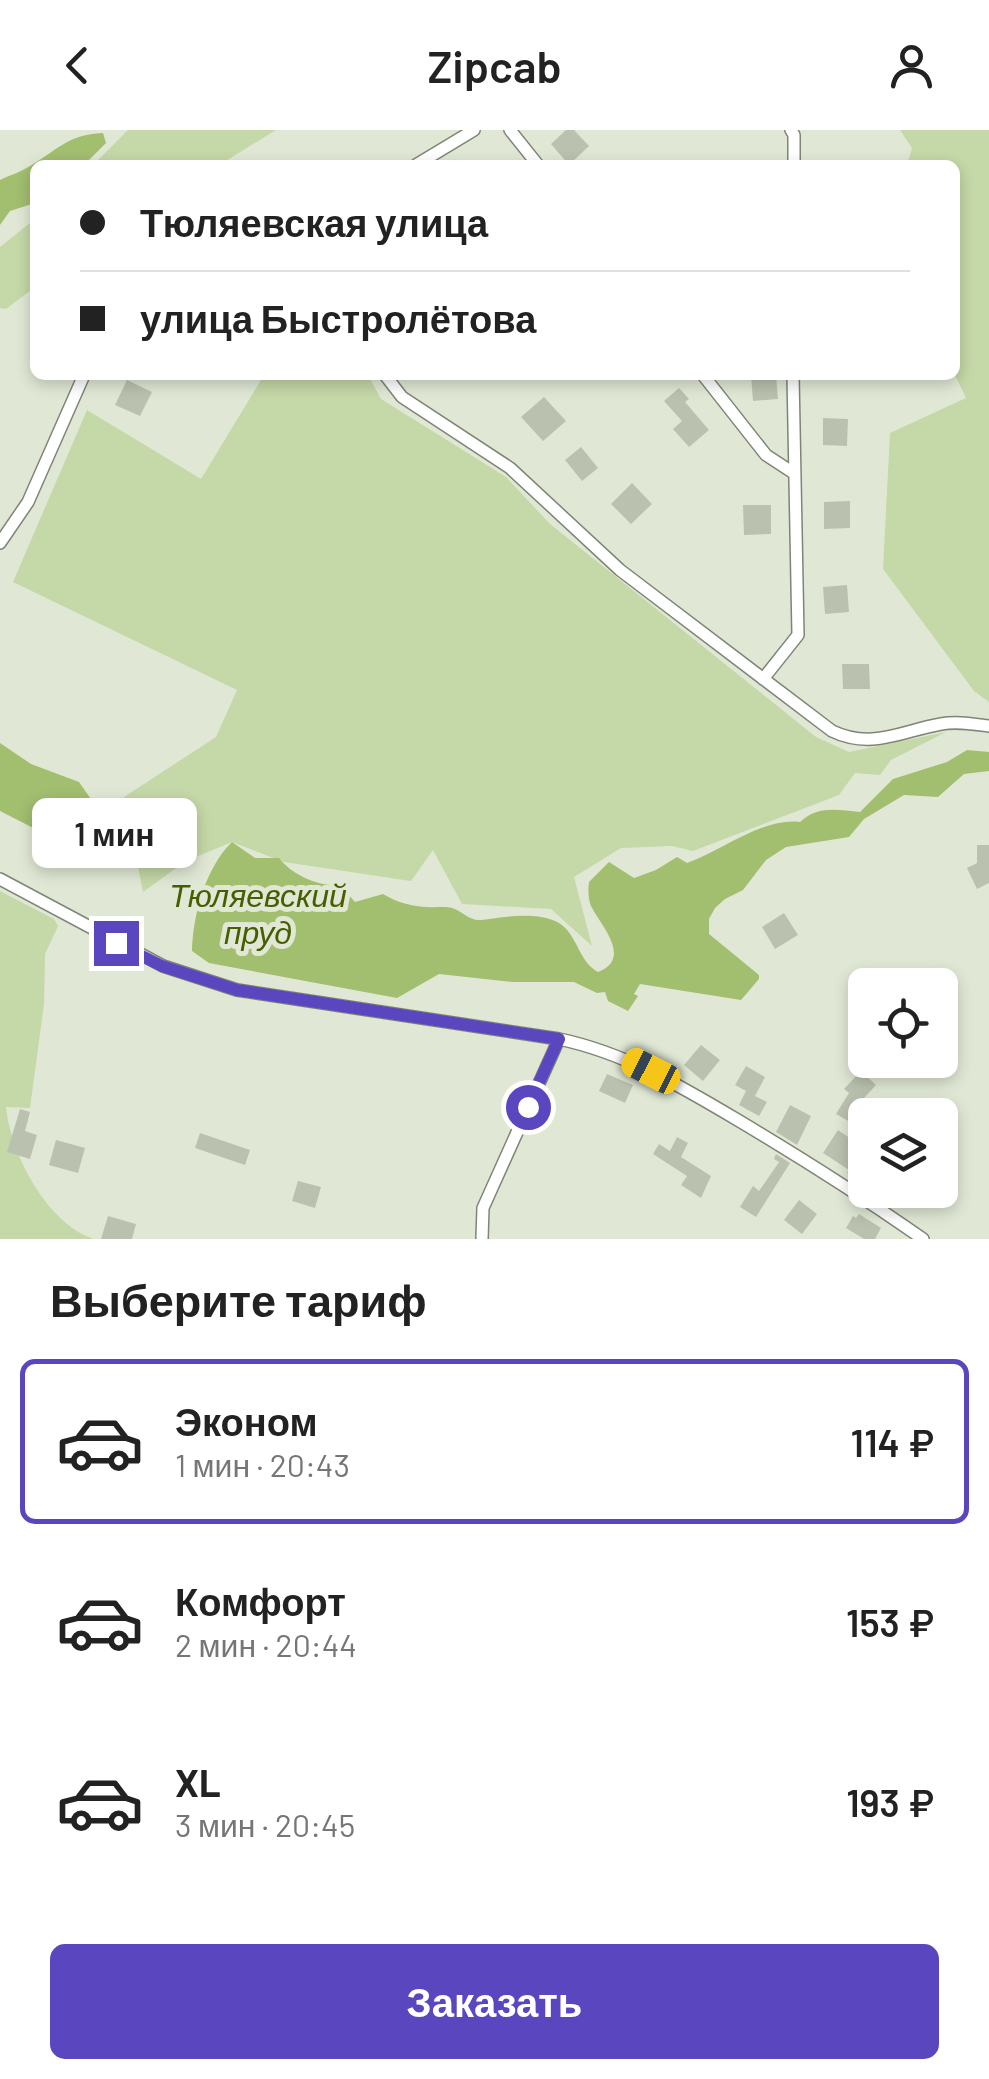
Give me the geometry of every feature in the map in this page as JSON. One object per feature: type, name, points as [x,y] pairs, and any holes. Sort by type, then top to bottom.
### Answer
[{"type":"street","points":[[424,160],[474,130]]},
{"type":"street","points":[[510,130],[534,160]]},
{"type":"street","points":[[791,130],[794,160]]},
{"type":"street","points":[[0,543],[28,502],[82,380]]},
{"type":"street","points":[[389,380],[402,397],[510,468],[620,570],[832,731],[866,742],[944,723],[989,726]]},
{"type":"street","points":[[707,380],[766,455],[792,472]]},
{"type":"street","points":[[764,680],[798,635],[793,380]]},
{"type":"street","points":[[0,878],[162,966],[237,990],[559,1039],[624,1057],[678,1084],[830,1174],[923,1239]]},
{"type":"street","points":[[482,1239],[483,1208],[559,1039]]},
{"type":"shaded area","points":[[128,130],[276,130],[227,160],[98,160]]},
{"type":"shaded area","points":[[900,130],[989,130],[989,702],[974,691],[883,569],[890,433],[966,398],[957,380],[960,160],[908,160],[912,148]]},
{"type":"shaded area","points":[[30,223],[30,291],[6,309],[0,308],[0,247]]},
{"type":"shaded area","points":[[261,380],[371,380],[381,399],[506,477],[550,524],[816,737],[849,752],[946,732],[891,760],[880,775],[855,773],[839,795],[693,851],[672,846],[621,848],[574,877],[592,946],[551,909],[462,904],[433,850],[411,881],[284,862],[232,842],[186,861],[143,892],[124,797],[216,737],[237,690],[13,582],[87,410],[201,479]]},
{"type":"shaded area","points":[[0,891],[54,919],[58,926],[45,954],[44,1004],[30,1108],[6,1107],[9,1126],[23,1165],[46,1203],[77,1231],[94,1239],[0,1239]]},
{"type":"water","points":[[103,133],[106,143],[89,160],[40,160],[72,140]]},
{"type":"water","points":[[30,166],[30,205],[10,211],[0,225],[0,180]]},
{"type":"water","points":[[0,743],[31,764],[79,782],[100,812],[125,835],[134,851],[128,863],[115,868],[67,855],[49,836],[0,811]]},
{"type":"water","name":"Тюляевский пруд","points":[[967,750],[989,752],[989,771],[964,774],[938,797],[904,795],[864,819],[849,837],[786,847],[766,860],[743,890],[715,908],[709,919],[709,934],[759,975],[741,1000],[640,984],[634,994],[638,996],[628,1011],[608,1001],[605,992],[597,993],[574,982],[513,982],[439,974],[397,998],[209,963],[192,951],[203,892],[215,864],[232,842],[255,858],[279,858],[306,879],[340,885],[355,902],[383,894],[411,905],[452,908],[477,920],[520,916],[550,919],[565,928],[598,972],[608,966],[614,950],[591,906],[589,882],[609,862],[634,878],[677,857],[687,863],[772,825],[800,822],[821,811],[860,812],[893,779],[947,762]]},
{"type":"building","points":[[566,130],[574,130],[589,146],[574,160],[565,160],[551,144]]},
{"type":"building","points":[[127,380],[152,392],[140,416],[115,405]]},
{"type":"building","points":[[751,380],[776,380],[778,399],[753,401]]},
{"type":"building","points":[[679,388],[689,399],[685,402],[709,430],[689,447],[673,429],[682,421],[664,401]]},
{"type":"building","points":[[544,397],[566,421],[543,441],[521,417]]},
{"type":"building","points":[[823,418],[848,419],[847,446],[823,445]]},
{"type":"building","points":[[581,447],[598,468],[582,481],[565,460]]},
{"type":"building","points":[[632,483],[652,504],[631,524],[611,504]]},
{"type":"building","points":[[850,501],[850,528],[824,529],[824,502]]},
{"type":"building","points":[[743,505],[771,505],[771,534],[744,535]]},
{"type":"building","points":[[847,585],[849,612],[825,614],[823,587]]},
{"type":"building","points":[[842,664],[869,664],[870,689],[843,689]]},
{"type":"building","points":[[977,845],[989,845],[989,883],[977,889],[967,868],[977,863]]},
{"type":"building","points":[[784,913],[798,935],[775,949],[762,927]]},
{"type":"building","points":[[701,1045],[720,1060],[703,1081],[684,1065]]},
{"type":"building","points":[[746,1066],[765,1077],[755,1096],[767,1102],[759,1116],[739,1105],[746,1091],[735,1085]]},
{"type":"building","points":[[607,1074],[633,1085],[625,1103],[599,1091]]},
{"type":"building","points":[[854,1078],[868,1078],[876,1085],[864,1098],[848,1098],[848,1121],[836,1114],[849,1093],[844,1089]]},
{"type":"building","points":[[790,1105],[811,1116],[797,1145],[776,1132]]},
{"type":"building","points":[[20,1109],[30,1112],[25,1131],[37,1135],[30,1159],[7,1152]]},
{"type":"building","points":[[838,1130],[848,1137],[848,1169],[823,1153]]},
{"type":"building","points":[[200,1133],[250,1150],[245,1165],[195,1148]]},
{"type":"building","points":[[677,1137],[688,1143],[681,1157],[711,1176],[701,1198],[681,1185],[687,1176],[653,1154],[659,1144],[670,1151]]},
{"type":"building","points":[[56,1140],[85,1148],[78,1173],[49,1165]]},
{"type":"building","points":[[776,1154],[790,1163],[756,1217],[740,1207],[753,1186],[759,1191],[779,1162],[774,1159]]},
{"type":"building","points":[[298,1181],[321,1187],[315,1208],[292,1201]]},
{"type":"building","points":[[799,1200],[817,1214],[802,1234],[784,1220]]},
{"type":"building","points":[[859,1214],[881,1228],[875,1239],[864,1239],[846,1228],[853,1216]]},
{"type":"building","points":[[108,1216],[136,1224],[132,1239],[101,1239]]},
{"type":"route","points":[[116,943],[162,966],[237,990],[559,1039],[528,1107]]}]
